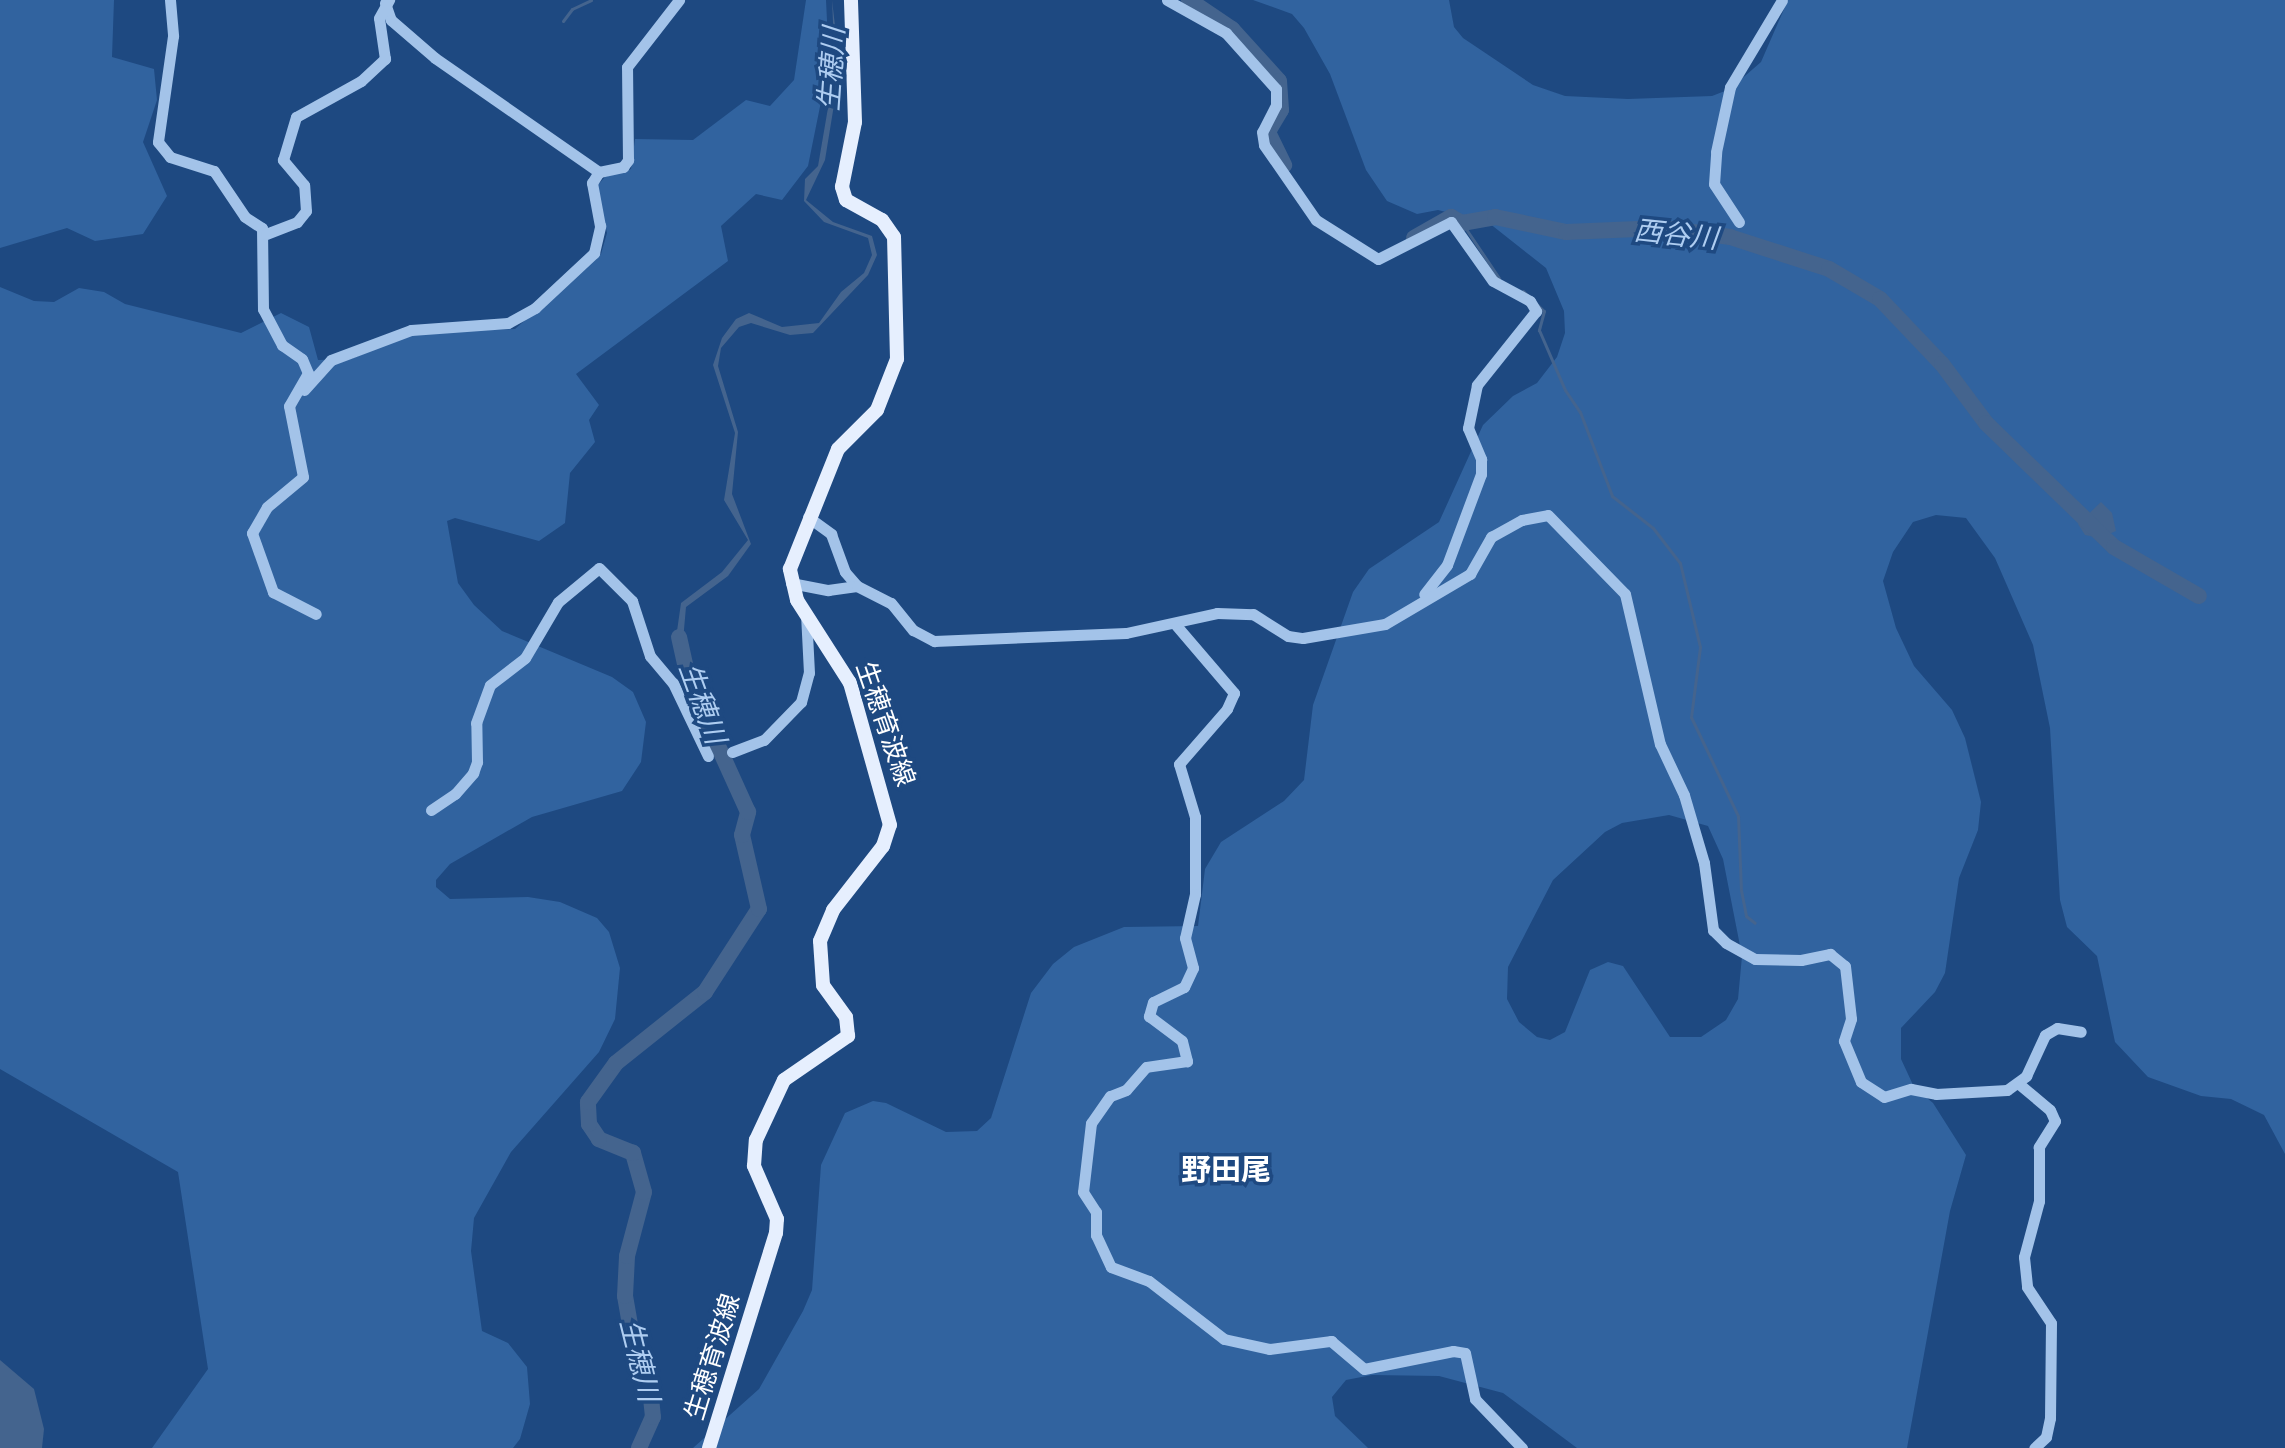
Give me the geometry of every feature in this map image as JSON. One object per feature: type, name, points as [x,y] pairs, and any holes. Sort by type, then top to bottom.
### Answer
[{"type":"main road","points":[[791,583],[793,554],[838,449],[883,400],[897,359],[894,237],[882,220],[846,200],[842,187],[855,122],[851,0]]},
{"type":"main road","name":"生穂育波線","points":[[709,1448],[727,1403],[776,1233],[777,1219],[754,1166],[756,1140],[784,1080],[848,1036],[846,1017],[823,985],[820,941],[843,894],[883,846],[890,825],[850,683],[806,614],[791,583]]},
{"type":"street","points":[[170,0],[173,36],[158,142],[170,157],[219,176],[245,217],[266,234]]},
{"type":"street","points":[[294,396],[331,360],[411,330],[501,325],[535,308],[598,246],[592,183],[599,172],[623,167],[628,160],[627,67],[679,0]]},
{"type":"street","points":[[1167,0],[1226,33],[1276,89],[1277,102],[1262,132],[1264,145],[1316,220],[1378,259],[1451,222],[1493,281],[1530,301],[1536,311],[1477,385],[1468,428],[1481,459],[1481,474],[1447,565],[1422,598]]},
{"type":"street","points":[[1739,222],[1714,184],[1716,152],[1730,87],[1782,0]]},
{"type":"street","points":[[266,234],[297,222],[306,211],[304,185],[283,160],[296,117],[361,81],[385,59],[379,18],[387,2]]},
{"type":"street","points":[[387,2],[391,20],[435,58],[599,172]]},
{"type":"street","points":[[266,234],[260,259],[263,309],[282,345],[302,359],[308,373],[294,396],[289,413],[303,477],[267,507],[253,540],[273,592],[316,614]]},
{"type":"street","points":[[808,517],[831,534],[840,563],[857,586],[891,603],[910,628],[934,641],[1126,633],[1175,624],[1198,614],[1253,614],[1288,636],[1303,638],[1340,628],[1377,628],[1422,598],[1470,574],[1482,546],[1506,527],[1538,514],[1555,517],[1625,594],[1660,744],[1684,795],[1704,863],[1711,923],[1720,938],[1755,959],[1801,960],[1830,954],[1845,966],[1851,1019],[1846,1050],[1871,1092],[1884,1097],[1911,1089],[1936,1094],[1998,1091],[2019,1084],[2036,1061],[2045,1035],[2057,1028],[2081,1032]]},
{"type":"street","points":[[431,810],[455,794],[473,773],[477,762],[476,723],[490,685],[525,658],[558,602],[599,568],[632,601],[650,656],[673,683],[708,756]]},
{"type":"street","points":[[791,583],[831,590],[857,586]]},
{"type":"street","points":[[732,752],[764,740],[801,702],[809,673],[806,614]]},
{"type":"street","points":[[1175,624],[1234,693],[1227,709],[1179,764],[1195,817],[1195,894],[1185,930],[1193,968],[1184,987],[1153,1002],[1149,1016],[1182,1041],[1187,1061],[1146,1067],[1126,1090],[1110,1096],[1091,1123],[1083,1192],[1096,1212],[1096,1235],[1111,1267],[1149,1281],[1224,1339],[1269,1349],[1331,1341],[1364,1369],[1453,1351],[1465,1353],[1475,1399],[1522,1448]]},
{"type":"street","points":[[2019,1084],[2050,1110],[2055,1121],[2039,1147],[2039,1201],[2024,1257],[2027,1287],[2051,1323],[2050,1418],[2046,1437],[2034,1448]]},
{"type":"shaded area","points":[[0,0],[114,0],[112,57],[154,69],[157,100],[143,142],[167,196],[143,234],[95,241],[67,228],[0,248]]},
{"type":"shaded area","points":[[806,0],[826,0],[829,62],[808,166],[782,200],[756,194],[721,226],[728,261],[576,374],[599,405],[589,420],[595,442],[570,473],[565,523],[539,541],[455,518],[447,521],[458,583],[474,605],[502,631],[612,677],[633,692],[646,722],[641,762],[622,791],[532,817],[450,864],[436,880],[436,887],[450,899],[528,897],[560,902],[597,918],[609,932],[620,968],[615,1019],[599,1052],[511,1152],[474,1218],[471,1251],[482,1331],[508,1343],[527,1367],[530,1404],[520,1439],[513,1448],[152,1448],[208,1369],[178,1172],[0,1069],[0,287],[34,301],[54,302],[79,288],[104,292],[125,304],[241,333],[281,313],[309,327],[318,360],[351,359],[415,332],[515,329],[601,254],[607,233],[597,186],[605,177],[631,169],[635,139],[693,140],[746,100],[770,106],[794,80]]},
{"type":"shaded area","name":"生穂川","points":[[832,0],[840,68],[825,160],[806,200],[833,222],[872,236],[877,255],[868,275],[813,333],[790,335],[751,323],[739,327],[721,348],[718,366],[738,432],[732,494],[751,544],[728,576],[686,607],[681,663],[675,645],[681,603],[722,572],[748,540],[724,500],[735,433],[713,365],[722,338],[736,319],[749,313],[782,327],[819,323],[841,292],[864,273],[872,255],[868,238],[824,222],[804,201],[805,179],[818,166],[835,67]]},
{"type":"shaded area","points":[[1253,0],[1449,0],[1454,27],[1463,38],[1533,85],[1565,96],[1628,99],[1712,96],[1730,89],[1761,62],[1788,0],[2285,0],[2285,1154],[2264,1115],[2231,1099],[2201,1096],[2148,1077],[2115,1042],[2097,956],[2067,927],[2060,900],[2050,728],[2033,645],[1995,558],[1966,518],[1936,515],[1913,522],[1893,552],[1883,581],[1896,628],[1914,666],[1952,710],[1965,738],[1981,802],[1978,830],[1959,878],[1945,973],[1935,992],[1901,1028],[1901,1059],[1914,1087],[1933,1103],[1966,1155],[1950,1211],[1907,1448],[1577,1448],[1503,1393],[1439,1376],[1372,1375],[1346,1380],[1332,1397],[1335,1416],[1368,1448],[693,1448],[759,1389],[803,1311],[812,1290],[821,1165],[845,1113],[873,1101],[886,1103],[946,1132],[977,1131],[991,1118],[1031,993],[1053,964],[1074,947],[1124,927],[1198,926],[1205,869],[1221,842],[1284,801],[1304,780],[1313,705],[1353,592],[1369,569],[1439,522],[1483,425],[1513,396],[1537,383],[1557,357],[1565,333],[1564,311],[1546,268],[1489,223],[1438,210],[1417,214],[1387,201],[1366,170],[1330,74],[1304,28],[1292,14]],"holes":[[[1669,815],[1708,826],[1723,859],[1742,956],[1738,999],[1726,1020],[1701,1037],[1670,1037],[1623,966],[1608,962],[1590,970],[1565,1032],[1550,1040],[1537,1037],[1519,1022],[1507,999],[1508,967],[1553,880],[1605,832],[1622,823]]]},
{"type":"shaded area","points":[[2101,502],[2112,513],[2116,531],[2100,538],[2085,535],[2078,524]]},
{"type":"shaded area","points":[[0,1360],[34,1389],[44,1429],[42,1448],[0,1448]]},
{"type":"waterway","points":[[563,21],[572,9],[591,0]]},
{"type":"waterway","name":"西谷川","points":[[1189,0],[1232,29],[1279,81],[1281,110],[1268,132],[1284,165]]},
{"type":"waterway","name":"西谷川","points":[[1414,238],[1451,217],[1462,223],[1495,217],[1566,232],[1662,228],[1730,237],[1829,269],[1880,299],[1942,364],[1986,423],[2114,547],[2199,596]]},
{"type":"waterway","points":[[1462,223],[1499,278]]},
{"type":"waterway","points":[[1523,291],[1544,311],[1539,330],[1565,390],[1580,412],[1612,496],[1653,528],[1680,563],[1700,647],[1691,717],[1738,816],[1741,890],[1746,916],[1755,923]]},
{"type":"waterway","name":"生穂川","points":[[639,1448],[653,1417],[650,1387],[636,1359],[625,1296],[627,1256],[644,1192],[633,1153],[599,1139],[589,1124],[588,1102],[616,1063],[705,992],[759,909],[742,835],[748,812],[689,682],[679,637]]},
{"type":"district","name":"野田尾","points":[[1226,1170]]}]
